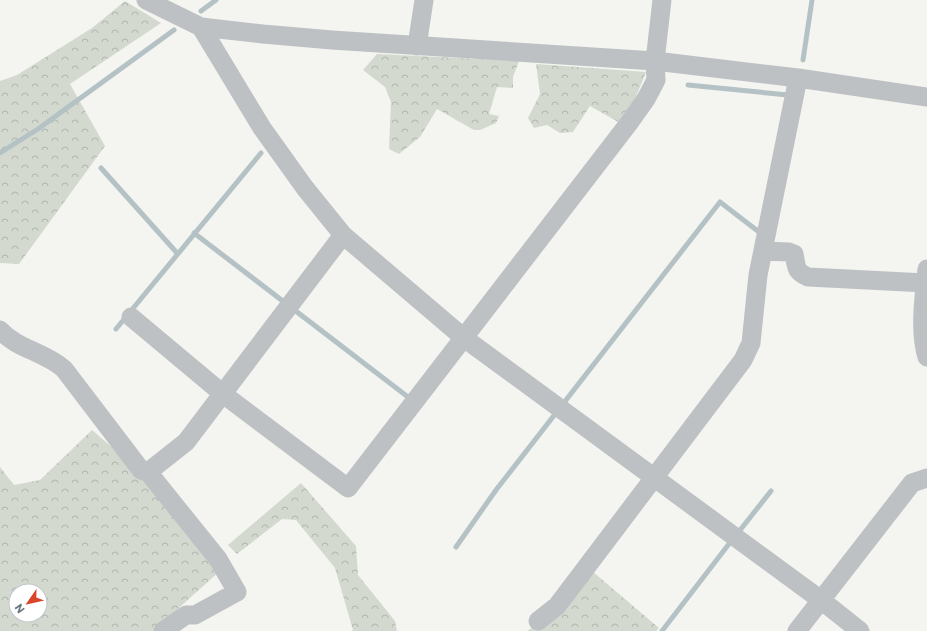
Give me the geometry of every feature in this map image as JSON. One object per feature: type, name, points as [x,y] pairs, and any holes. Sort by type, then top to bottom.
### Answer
[{"type":"street","points":[[146,0],[200,27],[263,34],[417,46],[655,61],[798,78],[927,97]]},
{"type":"street","points":[[417,46],[424,0]]},
{"type":"street","points":[[131,317],[223,394],[348,488],[630,123],[646,99],[656,80],[655,61],[662,0]]},
{"type":"street","points":[[200,27],[262,128],[305,188],[342,235],[464,338],[821,600],[860,631]]},
{"type":"street","points":[[538,621],[557,606],[743,360],[751,343],[758,275],[798,78]]},
{"type":"street","points":[[148,472],[186,442],[342,235]]},
{"type":"street","points":[[763,251],[789,252],[794,254],[795,265],[798,271],[808,277],[926,276],[924,331],[925,352],[927,357]]},
{"type":"street","points":[[0,330],[9,339],[57,362],[64,369],[141,470],[148,472],[218,559],[238,592],[195,616],[186,615],[163,631]]},
{"type":"street","points":[[797,631],[912,483],[927,478]]},
{"type":"green space","points":[[125,1],[161,23],[70,84],[105,146],[19,264],[0,263],[0,81],[17,75],[92,28]]},
{"type":"green space","points":[[377,54],[519,61],[513,77],[513,88],[497,87],[489,114],[499,116],[496,123],[480,130],[474,130],[437,109],[420,137],[399,154],[389,149],[391,102],[385,87],[363,70]]},
{"type":"green space","points":[[536,64],[646,72],[635,99],[620,123],[590,106],[573,132],[560,133],[547,125],[534,128],[528,118],[540,94]]},
{"type":"green space","points":[[92,430],[122,456],[220,571],[153,631],[0,631],[0,467],[14,485],[40,480]]},
{"type":"green space","points":[[301,483],[356,546],[358,575],[395,621],[397,631],[352,631],[353,630],[335,568],[296,520],[282,519],[237,554],[228,545]]},
{"type":"green space","points":[[592,571],[659,628],[656,631],[527,631],[550,617]]},
{"type":"waterway","points":[[201,11],[216,0]]},
{"type":"waterway","points":[[803,60],[812,0]]},
{"type":"waterway","points":[[0,153],[38,129],[174,30]]},
{"type":"waterway","points":[[688,85],[788,95],[788,97]]},
{"type":"waterway","points":[[116,329],[261,153]]},
{"type":"waterway","points":[[101,168],[177,253]]},
{"type":"waterway","points":[[456,547],[496,490],[720,202],[759,232],[760,228]]},
{"type":"waterway","points":[[194,233],[408,397]]},
{"type":"waterway","points":[[737,534],[771,491]]},
{"type":"waterway","points":[[662,631],[732,540]]}]
